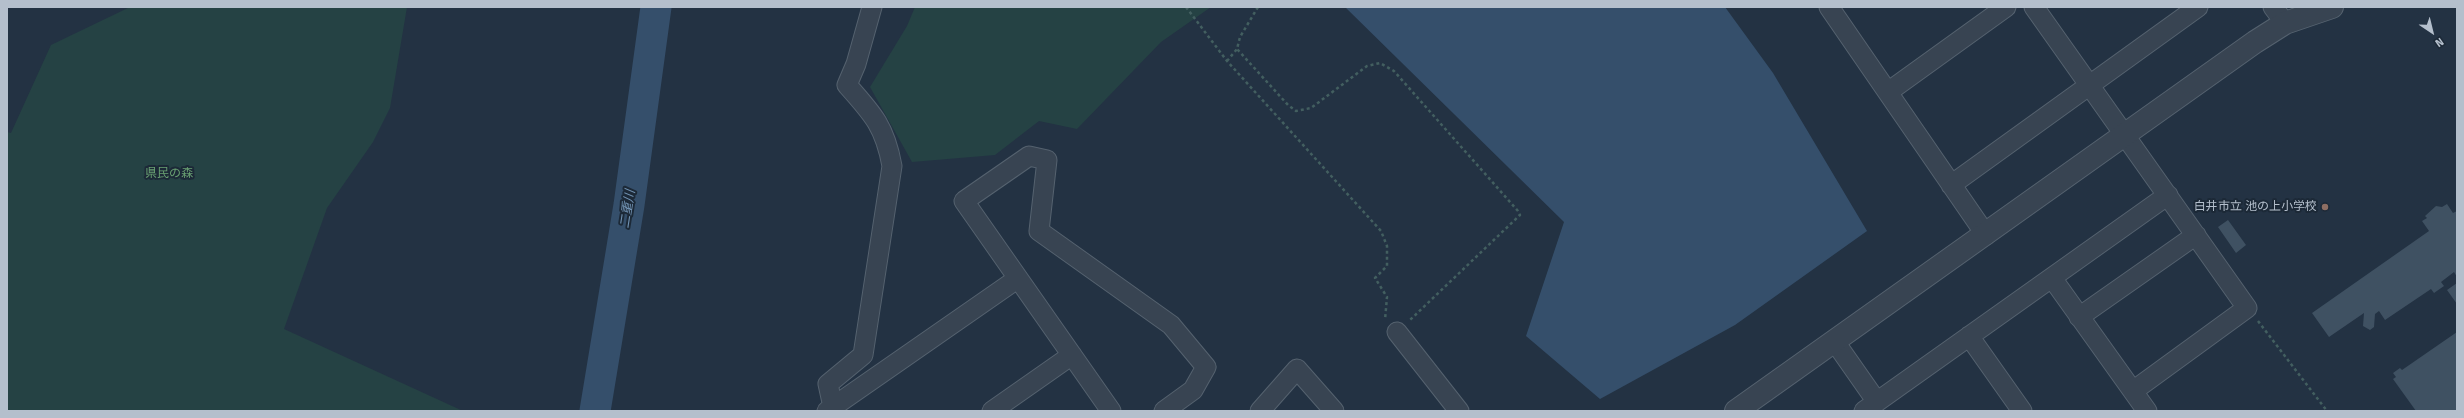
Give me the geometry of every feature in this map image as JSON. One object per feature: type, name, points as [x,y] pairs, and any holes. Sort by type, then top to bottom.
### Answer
[{"type":"street","points":[[830,409],[828,384],[863,355],[892,166],[888,141],[871,111],[847,85],[856,64],[872,7]]},
{"type":"street","points":[[1888,92],[2006,7]]},
{"type":"street","points":[[2034,7],[2247,308],[2133,391]]},
{"type":"street","points":[[1951,185],[2198,7]]},
{"type":"street","points":[[1736,411],[1986,235],[2125,134],[2279,15],[2332,7]]},
{"type":"street","points":[[1835,9],[1888,92],[1986,235]]},
{"type":"street","points":[[1111,411],[1017,279],[964,201],[1029,156],[1047,160],[1039,231],[1171,325],[1206,367],[1193,390],[1164,411]]},
{"type":"street","points":[[1834,342],[1870,406],[2168,195]]},
{"type":"street","points":[[2079,317],[2196,235]]},
{"type":"street","points":[[2052,278],[2147,411]]},
{"type":"street","points":[[830,409],[1017,279]]},
{"type":"street","points":[[1397,332],[1459,411]]},
{"type":"street","points":[[1969,336],[2022,411]]},
{"type":"street","points":[[992,411],[1072,355]]},
{"type":"street","points":[[1260,411],[1298,369],[1334,411]]},
{"type":"path","points":[[1186,7],[1227,61],[1381,231],[1388,246],[1387,266],[1375,278],[1387,298],[1385,323],[1391,330],[1397,332],[1520,215],[1394,71],[1380,63],[1367,66],[1311,108],[1296,111],[1288,106],[1238,49]]},
{"type":"path","points":[[1227,61],[1238,49],[1240,37],[1258,7]]},
{"type":"path","points":[[2247,308],[2273,338],[2327,411]]},
{"type":"green space","name":"県民の森","points":[[130,7],[407,7],[390,108],[373,142],[327,208],[284,329],[463,411],[7,411],[7,132],[11,133],[51,45]]},
{"type":"green space","points":[[915,7],[1211,7],[1161,42],[1077,129],[1039,121],[995,155],[912,162],[870,87],[907,26]]},
{"type":"water","points":[[1345,7],[1725,7],[1773,73],[1867,231],[1735,325],[1600,399],[1526,336],[1564,222]]},
{"type":"building","points":[[2447,204],[2453,213],[2457,211],[2457,277],[2454,272],[2441,282],[2444,286],[2434,293],[2431,289],[2385,320],[2379,311],[2375,314],[2374,327],[2370,330],[2363,326],[2364,313],[2329,337],[2312,313],[2429,231],[2422,221],[2427,218],[2425,216],[2436,206],[2442,207]]},
{"type":"building","points":[[2228,220],[2246,245],[2236,253],[2218,227]]},
{"type":"building","points":[[2457,283],[2457,304],[2447,290]]},
{"type":"building","points":[[2457,332],[2457,411],[2416,411],[2393,379],[2396,377],[2393,373],[2400,368],[2402,370]]},
{"type":"waterway","name":"二重川","points":[[595,411],[629,205],[656,7]]},
{"type":"place","name":"白井市立 池の上小学校","points":[[2325,207]]}]
